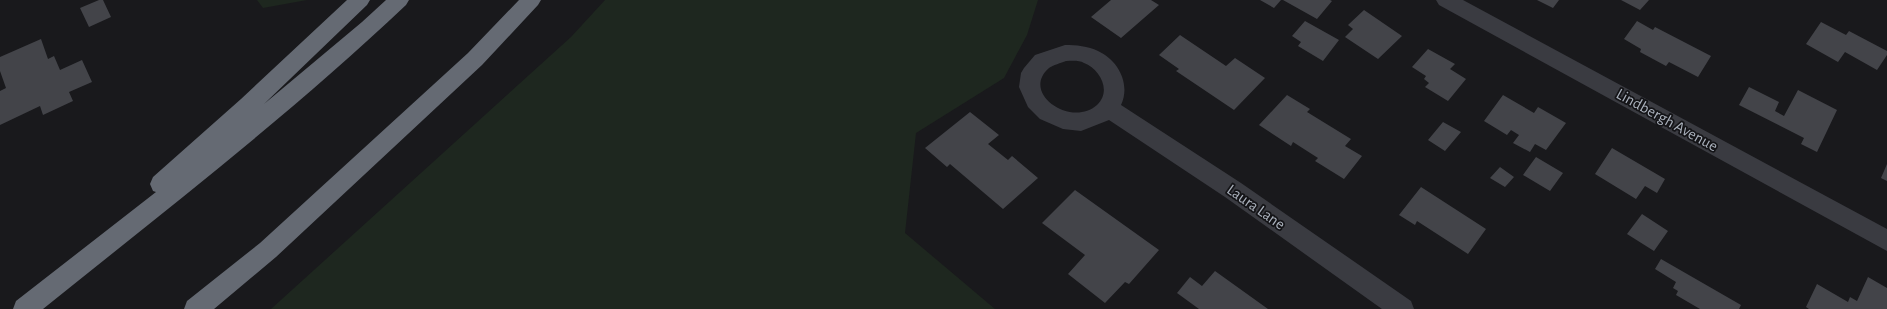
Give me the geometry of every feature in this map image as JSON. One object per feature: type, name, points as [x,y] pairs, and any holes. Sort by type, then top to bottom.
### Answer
[{"type":"highway","points":[[19,309],[249,106],[360,0]]},
{"type":"highway","points":[[25,309],[216,158],[369,28],[399,0]]},
{"type":"highway","points":[[205,309],[475,59],[531,0]]},
{"type":"highway","points":[[196,309],[268,250]]},
{"type":"street","name":"Lindbergh Avenue","points":[[1446,0],[1887,241]]},
{"type":"street","name":"Laura Lane","points":[[1109,108],[1233,190],[1402,309]]},
{"type":"shaded area","points":[[257,0],[307,0],[263,8]]},
{"type":"shaded area","points":[[605,0],[1038,0],[1027,35],[1004,78],[916,133],[905,233],[995,309],[271,309],[571,37]]},
{"type":"building","points":[[99,0],[103,0],[111,17],[89,27],[80,8]]},
{"type":"building","points":[[1111,0],[1151,0],[1159,5],[1121,38],[1091,17]]},
{"type":"building","points":[[1260,0],[1281,0],[1274,8]]},
{"type":"building","points":[[1283,0],[1330,0],[1332,1],[1317,19]]},
{"type":"building","points":[[1537,0],[1559,0],[1553,8]]},
{"type":"building","points":[[1621,0],[1649,0],[1640,10]]},
{"type":"building","points":[[1364,10],[1402,36],[1378,59],[1345,37],[1353,29],[1348,25]]},
{"type":"building","points":[[1305,21],[1339,40],[1323,61],[1298,46],[1301,42],[1292,36]]},
{"type":"building","points":[[1637,21],[1653,30],[1655,27],[1711,56],[1698,77],[1669,62],[1666,66],[1640,52],[1641,49],[1624,39]]},
{"type":"building","points":[[1821,22],[1846,35],[1849,31],[1887,51],[1887,55],[1877,70],[1845,52],[1838,62],[1806,44]]},
{"type":"building","points":[[1180,35],[1226,66],[1235,58],[1265,78],[1234,110],[1176,71],[1179,69],[1159,55]]},
{"type":"building","points":[[41,39],[48,59],[54,56],[60,70],[82,60],[92,82],[69,92],[73,101],[43,115],[40,106],[0,125],[0,91],[6,88],[0,71],[0,57]]},
{"type":"building","points":[[1428,49],[1455,64],[1450,69],[1466,79],[1448,101],[1425,87],[1429,83],[1424,79],[1426,76],[1412,67]]},
{"type":"building","points":[[1749,87],[1779,102],[1775,111],[1784,116],[1798,90],[1837,110],[1817,152],[1801,144],[1804,138],[1739,105]]},
{"type":"building","points":[[1287,95],[1310,109],[1307,112],[1351,139],[1345,146],[1362,156],[1344,179],[1315,161],[1318,158],[1293,142],[1291,146],[1259,125]]},
{"type":"building","points":[[1503,95],[1534,113],[1538,107],[1566,123],[1546,150],[1535,144],[1530,152],[1513,143],[1519,135],[1511,130],[1507,135],[1484,121]]},
{"type":"building","points":[[970,112],[999,135],[988,144],[1008,160],[1012,156],[1038,178],[1003,209],[950,164],[947,167],[925,148]]},
{"type":"building","points":[[1443,122],[1461,132],[1445,151],[1428,140]]},
{"type":"building","points":[[1612,148],[1665,179],[1657,193],[1645,186],[1636,199],[1595,174]]},
{"type":"building","points":[[1536,157],[1563,173],[1550,191],[1523,175]]},
{"type":"building","points":[[1887,164],[1887,181],[1881,178]]},
{"type":"building","points":[[1500,167],[1514,177],[1505,187],[1490,178]]},
{"type":"building","points":[[1421,187],[1486,229],[1468,254],[1417,221],[1415,225],[1399,215]]},
{"type":"building","points":[[1075,190],[1159,250],[1129,284],[1125,282],[1105,303],[1068,274],[1085,255],[1042,223]]},
{"type":"building","points":[[1642,214],[1668,231],[1654,251],[1627,234]]},
{"type":"building","points":[[1661,259],[1741,305],[1739,309],[1700,309],[1676,295],[1678,291],[1673,288],[1676,282],[1655,269]]},
{"type":"building","points":[[1215,271],[1268,309],[1199,309],[1177,293],[1190,277],[1202,286]]},
{"type":"building","points":[[1868,277],[1887,288],[1887,309],[1809,309],[1806,307],[1817,284],[1848,302],[1850,297],[1857,301]]}]
